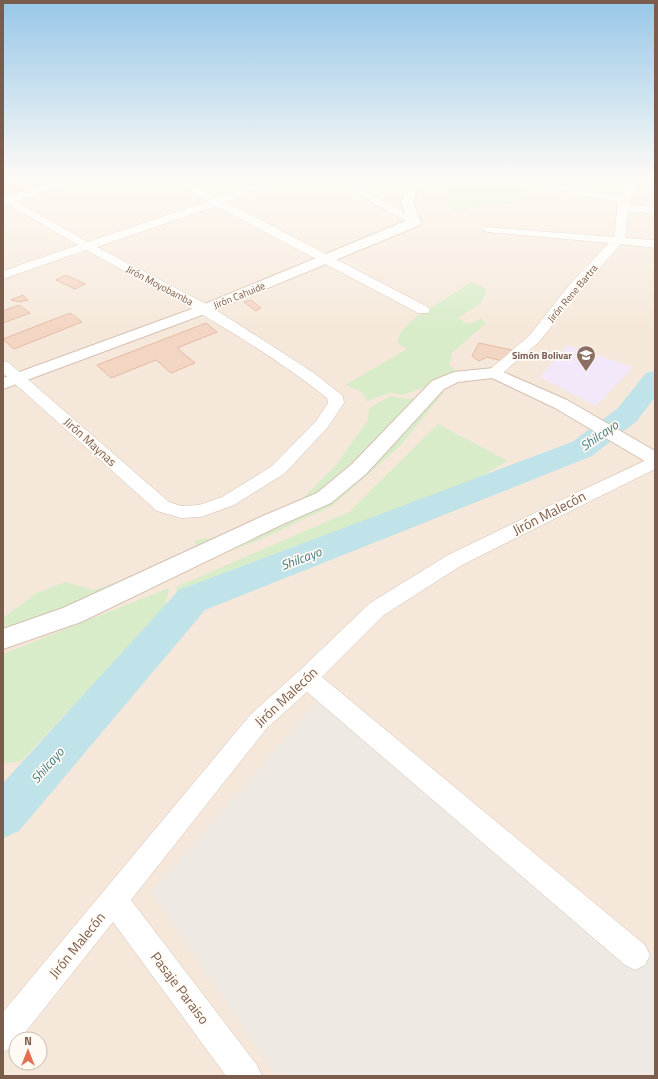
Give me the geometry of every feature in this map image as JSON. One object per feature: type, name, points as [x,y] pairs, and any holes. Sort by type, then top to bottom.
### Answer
[{"type":"street","name":"Jirón Moyobamba","points":[[59,230],[205,309],[309,376],[335,396],[336,403],[322,424],[278,470],[228,501],[201,511],[181,512]]},
{"type":"street","points":[[3,275],[133,230]]},
{"type":"street","points":[[270,230],[423,310]]},
{"type":"street","name":"Jirón Cahuide","points":[[11,381],[205,309],[395,230]]},
{"type":"street","points":[[504,230],[655,244]]},
{"type":"street","points":[[619,240],[620,230]]},
{"type":"street","name":"Jirón Rene Bartra","points":[[494,372],[534,339],[576,286],[619,240]]},
{"type":"street","name":"Jirón Maynas","points":[[3,365],[11,381],[162,507],[181,512]]},
{"type":"street","points":[[3,639],[72,615],[272,520],[324,498],[359,469],[438,385],[454,377],[494,372],[561,404],[655,459]]},
{"type":"street","name":"Jirón Malecón","points":[[3,1036],[258,721],[307,678],[377,609],[455,560],[655,462]]},
{"type":"street","points":[[3,629],[30,629]]},
{"type":"street","points":[[307,678],[635,955]]},
{"type":"street","name":"Pasaje Paraiso","points":[[114,900],[246,1076]]},
{"type":"shaded area","points":[[3,230],[655,230],[655,1076],[3,1076]]},
{"type":"shaded area","name":"Simón Bolivar","points":[[567,345],[633,367],[596,406],[540,377]]},
{"type":"shaded area","points":[[319,699],[655,958],[655,1076],[277,1076],[151,893]]},
{"type":"green space","points":[[472,282],[487,289],[481,303],[458,318],[468,324],[481,319],[486,323],[452,353],[449,364],[459,374],[459,381],[448,387],[437,383],[402,395],[390,393],[367,401],[362,392],[345,385],[407,349],[397,343],[401,332],[413,319]]},
{"type":"green space","points":[[439,387],[444,392],[400,446],[332,506],[257,541],[122,590],[3,636],[3,618],[37,593],[65,582],[94,590],[199,553],[194,540],[221,537],[300,501],[336,465],[368,420],[369,408],[391,396],[404,399],[416,398]]},
{"type":"green space","points":[[438,424],[508,461],[468,484],[281,555],[178,600],[176,587],[349,512]]},
{"type":"green space","points":[[169,588],[165,608],[21,761],[3,764],[3,654]]},
{"type":"building","points":[[66,275],[85,284],[75,289],[56,280]]},
{"type":"building","points":[[23,295],[28,300],[20,302],[11,300]]},
{"type":"building","points":[[251,300],[261,308],[256,311],[244,302]]},
{"type":"building","points":[[19,305],[30,313],[3,323],[3,311]]},
{"type":"building","points":[[70,313],[82,322],[14,349],[3,339]]},
{"type":"building","points":[[206,323],[217,332],[177,348],[195,363],[171,373],[156,360],[111,378],[97,365]]},
{"type":"building","points":[[479,343],[512,350],[506,362],[487,357],[479,361],[472,356]]},
{"type":"waterway","name":"Shilcayo","points":[[3,816],[192,600],[582,449],[627,415],[655,379]]},
{"type":"place","name":"Simón Bolivar","points":[[586,372]]}]
